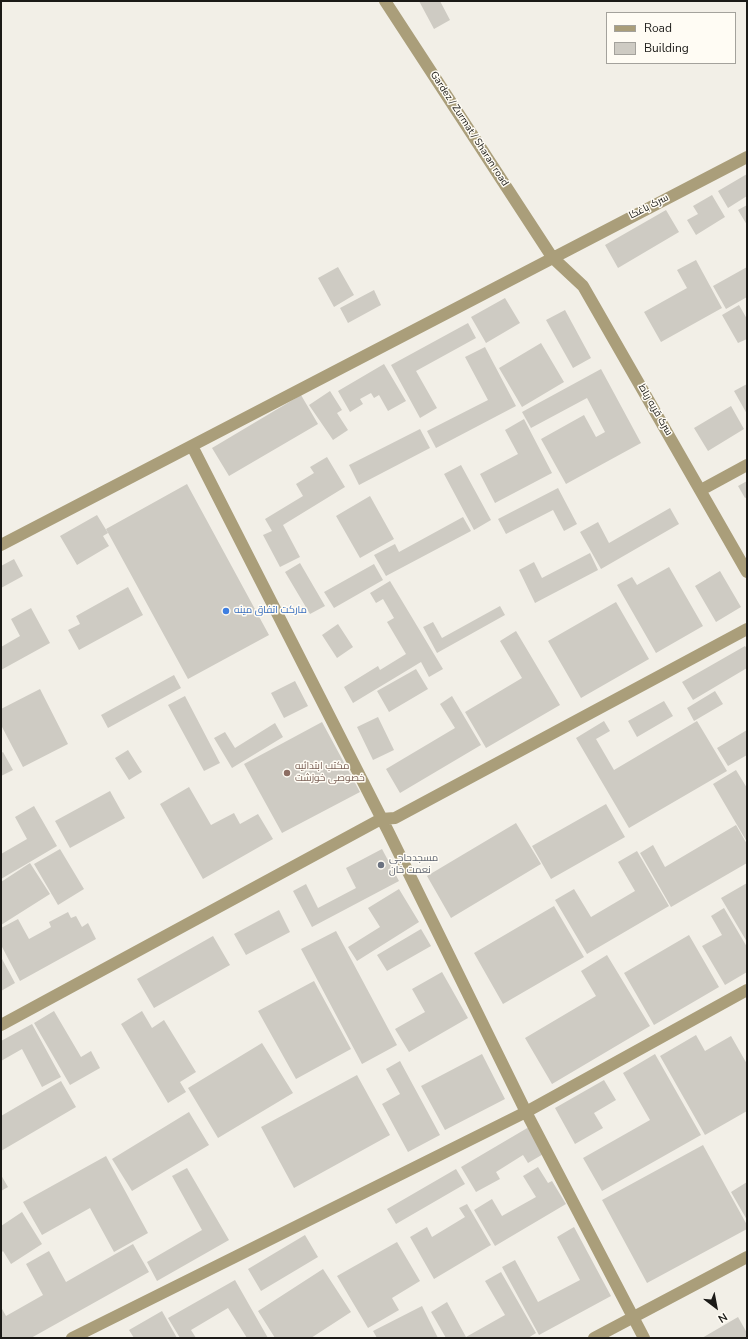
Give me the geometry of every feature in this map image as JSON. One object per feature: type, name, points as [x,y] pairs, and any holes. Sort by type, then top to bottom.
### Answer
[{"type":"street","name":"Gardez / Zurmat / Sharan road","points":[[385,1],[552,257]]},
{"type":"street","name":"سرک باغکا","points":[[1,545],[552,257],[747,157]]},
{"type":"street","name":"سرک قریه رباط","points":[[552,257],[583,286],[747,572]]},
{"type":"street","points":[[192,446],[382,819],[526,1112],[644,1338]]},
{"type":"street","points":[[701,490],[747,465]]},
{"type":"street","points":[[1,1025],[382,819],[395,818],[747,629]]},
{"type":"street","points":[[72,1338],[526,1112],[747,990]]},
{"type":"street","points":[[594,1338],[747,1257]]},
{"type":"building","points":[[419,1],[440,1],[450,20],[434,29]]},
{"type":"building","points":[[747,174],[747,196],[728,208],[718,191]]},
{"type":"building","points":[[712,195],[725,217],[696,235],[687,220],[698,214],[693,206]]},
{"type":"building","points":[[747,205],[747,225],[738,210]]},
{"type":"building","points":[[666,210],[679,232],[618,268],[605,245]]},
{"type":"building","points":[[696,260],[722,308],[661,342],[644,312],[687,288],[677,270]]},
{"type":"building","points":[[338,267],[354,295],[334,307],[318,278]]},
{"type":"building","points":[[747,267],[747,297],[726,309],[713,286]]},
{"type":"building","points":[[374,290],[381,305],[348,323],[340,308]]},
{"type":"building","points":[[505,298],[520,323],[486,343],[471,317]]},
{"type":"building","points":[[739,305],[747,319],[747,339],[738,343],[722,315]]},
{"type":"building","points":[[565,310],[591,358],[573,368],[546,320]]},
{"type":"building","points":[[468,323],[476,338],[416,371],[437,408],[420,418],[391,365]]},
{"type":"building","points":[[541,343],[564,382],[522,407],[499,368]]},
{"type":"building","points":[[485,347],[516,406],[436,448],[427,431],[488,400],[465,357]]},
{"type":"building","points":[[384,364],[406,401],[388,411],[379,395],[374,398],[371,393],[360,399],[363,404],[350,412],[338,391]]},
{"type":"building","points":[[601,369],[641,443],[566,484],[541,439],[584,415],[596,437],[605,432],[587,398],[531,428],[522,412]]},
{"type":"building","points":[[747,384],[747,414],[734,391]]},
{"type":"building","points":[[330,391],[342,410],[337,413],[348,430],[333,440],[309,405]]},
{"type":"building","points":[[301,395],[318,424],[229,476],[212,448]]},
{"type":"building","points":[[731,406],[744,429],[708,451],[694,428]]},
{"type":"building","points":[[524,419],[552,473],[495,503],[480,474],[518,454],[505,430]]},
{"type":"building","points":[[420,429],[430,448],[359,485],[349,465]]},
{"type":"building","points":[[327,457],[345,487],[283,525],[300,557],[280,567],[263,535],[272,531],[265,519],[303,496],[296,484],[314,473],[310,467]]},
{"type":"building","points":[[461,465],[491,520],[474,530],[444,474]]},
{"type":"building","points":[[747,481],[747,497],[745,498],[738,486]]},
{"type":"building","points":[[187,484],[269,635],[188,679],[106,529]]},
{"type":"building","points":[[558,488],[577,524],[564,531],[553,510],[506,534],[498,519]]},
{"type":"building","points":[[370,496],[394,539],[360,558],[336,516]]},
{"type":"building","points":[[670,508],[679,524],[601,569],[580,532],[598,522],[609,543]]},
{"type":"building","points":[[97,515],[108,533],[103,536],[109,546],[77,565],[60,536]]},
{"type":"building","points":[[463,517],[471,531],[386,576],[374,555],[395,544],[399,552]]},
{"type":"building","points":[[590,553],[598,570],[535,603],[519,570],[534,562],[542,578]]},
{"type":"building","points":[[14,559],[23,576],[1,588],[1,566]]},
{"type":"building","points":[[300,563],[325,606],[310,614],[285,572]]},
{"type":"building","points":[[374,564],[383,580],[334,608],[324,592]]},
{"type":"building","points":[[669,567],[703,626],[656,653],[617,585],[632,577],[637,585]]},
{"type":"building","points":[[720,571],[741,607],[716,622],[695,586]]},
{"type":"building","points":[[390,581],[443,669],[429,677],[421,662],[353,703],[344,687],[378,666],[380,670],[406,654],[387,622],[394,618],[383,599],[376,603],[370,593]]},
{"type":"building","points":[[128,587],[143,615],[79,650],[68,630],[80,624],[76,616]]},
{"type":"building","points":[[616,602],[649,659],[581,698],[548,641]]},
{"type":"building","points":[[500,606],[505,615],[437,653],[423,627],[433,622],[442,638]]},
{"type":"building","points":[[31,608],[50,643],[1,670],[1,647],[20,636],[11,619]]},
{"type":"building","points":[[338,624],[353,647],[337,658],[322,635]]},
{"type":"building","points":[[516,631],[560,705],[486,748],[465,712],[522,678],[500,641]]},
{"type":"building","points":[[745,646],[747,649],[747,668],[693,700],[682,682]]},
{"type":"building","points":[[416,669],[428,689],[389,712],[377,691]]},
{"type":"building","points":[[174,675],[181,688],[108,728],[101,715]]},
{"type":"building","points":[[295,681],[308,706],[284,718],[271,693]]},
{"type":"building","points":[[40,689],[68,744],[23,767],[1,725],[1,709]]},
{"type":"building","points":[[715,691],[723,704],[694,721],[687,708]]},
{"type":"building","points":[[185,696],[220,763],[204,771],[168,705]]},
{"type":"building","points":[[452,696],[481,745],[400,793],[386,769],[455,728],[440,704]]},
{"type":"building","points":[[664,701],[673,716],[637,737],[628,721]]},
{"type":"building","points":[[378,717],[394,750],[373,760],[357,727]]},
{"type":"building","points":[[604,721],[610,731],[596,739],[614,770],[697,721],[727,771],[629,828],[576,738]]},
{"type":"building","points":[[322,722],[360,792],[282,833],[244,764]]},
{"type":"building","points":[[275,723],[283,737],[232,768],[214,738],[225,732],[235,748]]},
{"type":"building","points":[[747,730],[747,755],[728,766],[717,748]]},
{"type":"building","points":[[128,750],[142,772],[129,780],[115,758]]},
{"type":"building","points":[[3,752],[13,770],[1,776],[1,753]]},
{"type":"building","points":[[736,770],[747,788],[747,842],[713,784]]},
{"type":"building","points":[[189,787],[211,825],[234,813],[240,824],[258,814],[273,839],[203,879],[160,804]]},
{"type":"building","points":[[110,791],[125,818],[70,848],[55,821]]},
{"type":"building","points":[[606,804],[625,837],[551,879],[532,846]]},
{"type":"building","points":[[34,806],[57,846],[1,879],[1,854],[27,839],[15,817]]},
{"type":"building","points":[[516,823],[541,864],[451,918],[427,876]]},
{"type":"building","points":[[736,825],[747,844],[747,863],[671,907],[640,853],[653,845],[665,867]]},
{"type":"building","points":[[60,849],[84,889],[58,905],[34,864]]},
{"type":"building","points":[[382,849],[399,881],[312,927],[293,891],[306,884],[318,908],[356,888],[346,868]]},
{"type":"building","points":[[637,851],[669,906],[587,954],[555,900],[574,889],[591,917],[635,891],[618,862]]},
{"type":"building","points":[[30,863],[50,894],[1,925],[1,882]]},
{"type":"building","points":[[747,883],[747,942],[721,898]]},
{"type":"building","points":[[399,889],[419,922],[357,961],[348,947],[380,927],[368,908]]},
{"type":"building","points":[[554,906],[584,957],[503,1004],[474,953]]},
{"type":"building","points":[[724,908],[747,947],[747,972],[725,985],[702,946],[722,935],[711,916]]},
{"type":"building","points":[[279,910],[290,932],[246,955],[234,934]]},
{"type":"building","points":[[68,912],[71,918],[76,916],[82,927],[88,923],[96,939],[20,981],[1,945],[1,928],[18,919],[29,939],[51,927],[49,922]]},
{"type":"building","points":[[421,929],[431,946],[387,971],[377,955]]},
{"type":"building","points":[[336,931],[397,1045],[362,1064],[301,949]]},
{"type":"building","points":[[689,935],[719,987],[654,1025],[624,973]]},
{"type":"building","points":[[213,936],[230,965],[154,1008],[137,979]]},
{"type":"building","points":[[607,955],[650,1026],[552,1084],[525,1038],[596,996],[581,971]]},
{"type":"building","points":[[1,957],[15,983],[1,991]]},
{"type":"building","points":[[442,972],[468,1018],[409,1052],[395,1029],[425,1012],[412,989]]},
{"type":"building","points":[[314,981],[351,1049],[296,1079],[258,1011]]},
{"type":"building","points":[[54,1011],[81,1057],[91,1051],[100,1068],[70,1085],[34,1023]]},
{"type":"building","points":[[142,1011],[152,1028],[164,1020],[196,1072],[180,1082],[186,1092],[168,1103],[121,1024]]},
{"type":"building","points":[[32,1024],[61,1077],[42,1087],[22,1049],[1,1061],[1,1041]]},
{"type":"building","points":[[696,1035],[705,1051],[731,1036],[747,1064],[747,1111],[705,1135],[660,1056]]},
{"type":"building","points":[[262,1043],[293,1093],[218,1138],[188,1088]]},
{"type":"building","points":[[482,1054],[505,1099],[445,1130],[421,1086]]},
{"type":"building","points":[[655,1054],[701,1135],[602,1191],[583,1158],[650,1120],[623,1073]]},
{"type":"building","points":[[400,1061],[440,1135],[408,1152],[382,1104],[400,1094],[386,1069]]},
{"type":"building","points":[[357,1075],[390,1135],[294,1188],[261,1127]]},
{"type":"building","points":[[604,1080],[616,1100],[594,1113],[603,1128],[575,1144],[555,1108]]},
{"type":"building","points":[[61,1081],[76,1107],[1,1151],[1,1116]]},
{"type":"building","points":[[189,1112],[209,1145],[132,1191],[112,1159]]},
{"type":"building","points":[[529,1127],[545,1153],[528,1163],[523,1155],[496,1172],[500,1179],[476,1192],[461,1167]]},
{"type":"building","points":[[703,1145],[747,1225],[747,1229],[647,1283],[602,1200]]},
{"type":"building","points":[[106,1156],[148,1233],[114,1252],[90,1208],[42,1235],[23,1202]]},
{"type":"building","points":[[538,1167],[548,1183],[552,1181],[566,1204],[495,1246],[474,1210],[492,1199],[502,1216],[536,1197],[523,1176]]},
{"type":"building","points":[[187,1168],[229,1240],[157,1281],[147,1262],[202,1230],[172,1176]]},
{"type":"building","points":[[456,1169],[465,1184],[396,1224],[387,1209]]},
{"type":"building","points":[[1,1175],[8,1187],[1,1191]]},
{"type":"building","points":[[747,1182],[747,1220],[731,1192]]},
{"type":"building","points":[[467,1204],[491,1245],[434,1279],[410,1237],[427,1227],[432,1237],[465,1217],[459,1208]]},
{"type":"building","points":[[22,1212],[42,1244],[11,1264],[3,1251],[1,1253],[1,1226]]},
{"type":"building","points":[[574,1227],[611,1296],[539,1335],[502,1267],[515,1260],[538,1302],[580,1280],[557,1237]]},
{"type":"building","points":[[305,1235],[318,1257],[261,1291],[248,1269]]},
{"type":"building","points":[[397,1242],[420,1281],[392,1298],[399,1310],[368,1328],[337,1276]]},
{"type":"building","points":[[133,1244],[149,1272],[31,1338],[1,1338],[1,1307],[6,1316],[43,1295],[26,1264],[49,1251],[66,1282]]},
{"type":"building","points":[[323,1269],[351,1312],[311,1338],[275,1338],[258,1311]]},
{"type":"building","points":[[501,1272],[536,1333],[528,1338],[446,1338],[431,1312],[447,1302],[466,1337],[505,1315],[485,1281]]},
{"type":"building","points":[[235,1280],[268,1338],[247,1338],[228,1308],[191,1330],[196,1338],[180,1338],[168,1318]]},
{"type":"building","points":[[422,1306],[438,1338],[377,1338],[373,1331]]},
{"type":"building","points":[[162,1311],[177,1338],[134,1338],[129,1330]]},
{"type":"building","points":[[738,1317],[747,1333],[747,1338],[702,1338]]},
{"type":"place","name":"مارکت اتفاق مینه","points":[[226,611]]},
{"type":"place","name":"مکتب ابتدائیه خصوصی خوزشت","points":[[287,773]]},
{"type":"place","name":"مسجدحاجی نعمت خان","points":[[381,865]]}]
